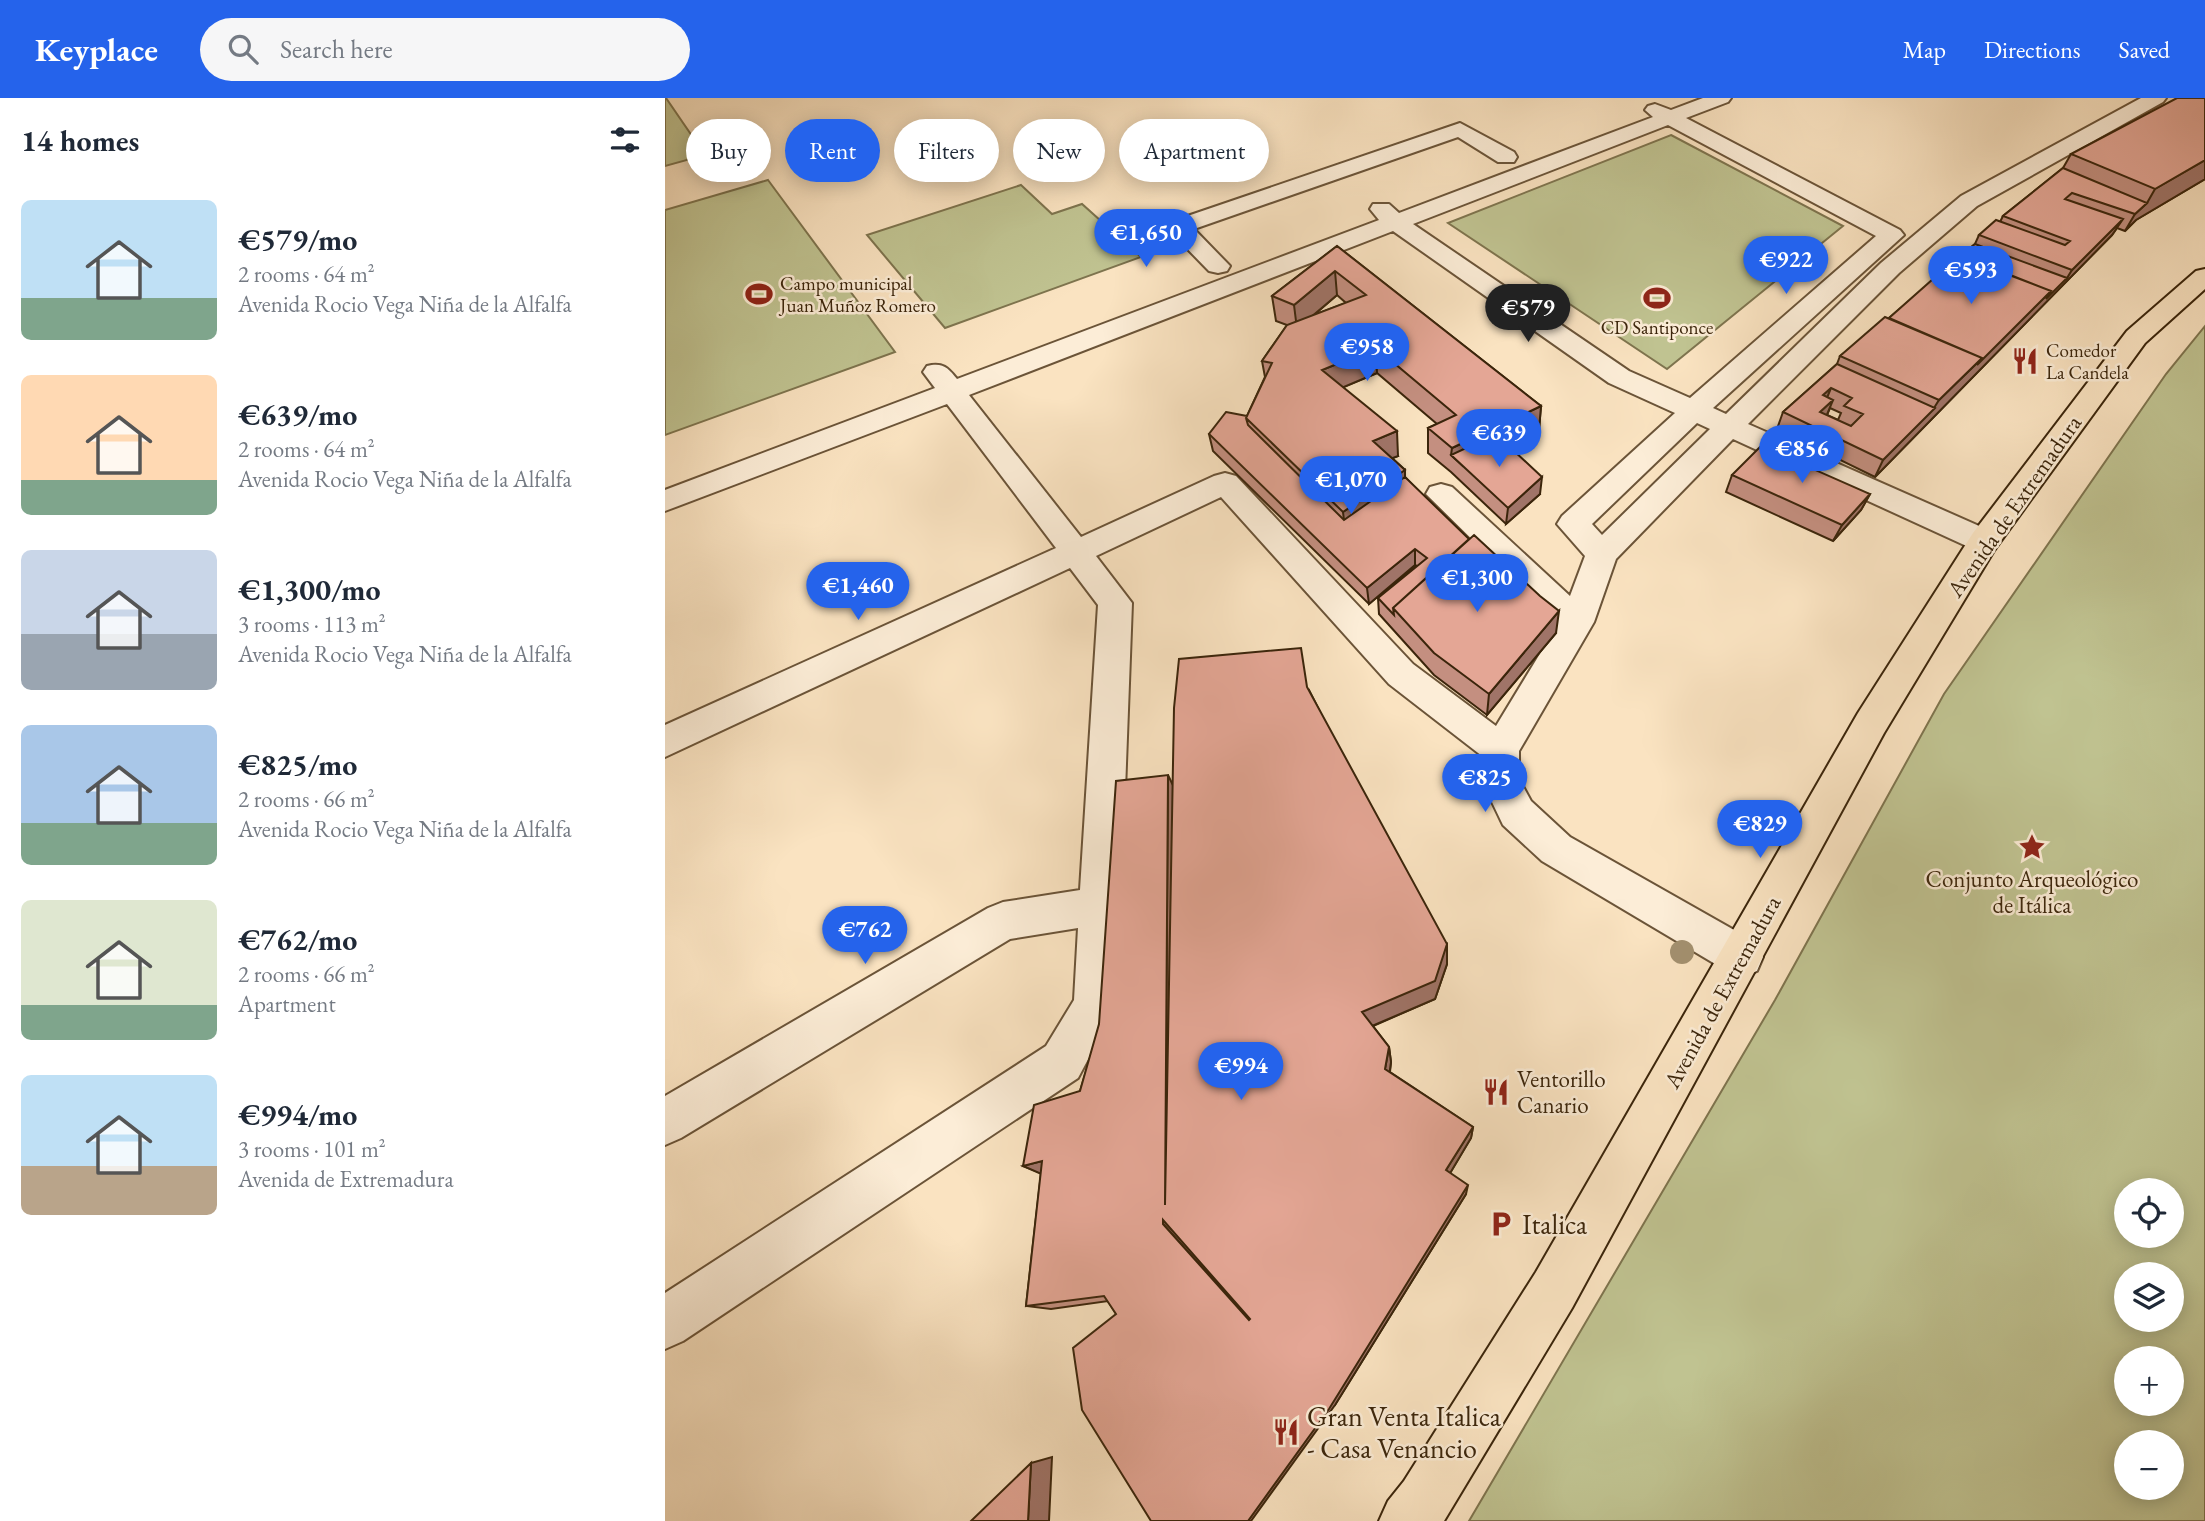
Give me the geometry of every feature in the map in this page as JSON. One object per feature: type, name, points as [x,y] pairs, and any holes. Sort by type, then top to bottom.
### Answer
[{"type":"main road","name":"Avenida de Extremadura","points":[[1408,1521],[1424,1501],[1554,1290],[1871,723],[1984,541],[2136,337],[2205,276]]},
{"type":"street","points":[[665,501],[1218,266],[1386,214],[1506,157],[1658,107],[1721,98]]},
{"type":"street","points":[[1602,554],[1573,524],[1693,411],[1892,234],[1945,192],[2117,98]]},
{"type":"street","points":[[1742,957],[1556,849],[1517,813],[1500,779],[1501,750],[1577,622],[1602,554],[1729,427],[1890,268],[1969,201],[2156,98]]},
{"type":"street","points":[[859,401],[944,382],[1658,107],[1892,234]]},
{"type":"street","points":[[1218,266],[1178,227],[1460,129],[1506,157]]},
{"type":"street","points":[[1386,214],[1619,377],[1984,541]]},
{"type":"street","points":[[665,1323],[1062,1062],[1095,1004],[1115,603],[944,382]]},
{"type":"street","points":[[665,742],[1225,483],[1401,674],[1501,750]]},
{"type":"street","points":[[1441,494],[1577,622]]},
{"type":"street","points":[[665,1122],[1003,921],[1099,906]]},
{"type":"green space","points":[[666,98],[686,127],[686,160],[665,166]]},
{"type":"green space","name":"CD Santiponce","points":[[1671,135],[1843,226],[1667,369],[1448,223]]},
{"type":"green space","name":"Campo municipal Juan Muñoz Romero","points":[[761,182],[769,182],[895,352],[665,435],[665,210]]},
{"type":"green space","points":[[1021,185],[1052,214],[1082,204],[1141,257],[945,328],[867,235]]},
{"type":"green space","name":"Conjunto Arqueológico de Itálica","points":[[2205,326],[2205,1521],[1469,1521],[1775,1000],[1944,694],[2166,374]]},
{"type":"building","points":[[2177,98],[2205,98],[2205,160],[2155,189],[2071,154]]},
{"type":"building","points":[[2063,168],[2147,203],[2135,214],[2072,193],[2065,199],[2123,219],[2072,270],[1979,235],[1996,220],[2065,245],[2070,241],[2003,216]]},
{"type":"building","points":[[1975,244],[2067,278],[2046,299],[2051,291],[1963,254]]},
{"type":"building","points":[[1337,246],[1541,406],[1452,448],[1428,428],[1456,415],[1376,348],[1322,370],[1397,431],[1373,441],[1405,470],[1343,512],[1246,418],[1272,363],[1262,361],[1287,325],[1366,295],[1335,271],[1294,305],[1272,296]]},
{"type":"building","points":[[1959,256],[2051,291],[1977,365],[1982,358],[1889,318]]},
{"type":"building","points":[[1885,317],[1982,358],[1939,400],[1840,356]]},
{"type":"building","points":[[1837,364],[1935,408],[1883,460],[1783,412]],"holes":[[[1831,388],[1852,398],[1844,406],[1863,414],[1851,426],[1820,412],[1833,400],[1823,395]]]},
{"type":"building","points":[[1226,412],[1247,416],[1248,425],[1344,520],[1405,477],[1469,539],[1393,608],[1394,615],[1378,598],[1427,558],[1415,549],[1367,588],[1209,434]]},
{"type":"building","points":[[1496,434],[1542,477],[1508,508],[1451,455]]},
{"type":"building","points":[[1761,446],[1870,494],[1842,525],[1732,475]]},
{"type":"building","points":[[1474,535],[1559,611],[1489,694],[1434,653],[1393,608]]},
{"type":"building","points":[[1301,648],[1307,687],[1447,944],[1435,981],[1362,1012],[1389,1047],[1385,1069],[1473,1127],[1446,1170],[1468,1185],[1329,1409],[1248,1521],[1151,1521],[1082,1410],[1073,1348],[1116,1314],[1104,1296],[1026,1306],[1042,1161],[1023,1166],[1034,1105],[1080,1091],[1099,1024],[1116,781],[1168,775],[1165,1205],[1174,708],[1179,659]],"holes":[[[1163,1220],[1250,1319],[1163,1224]]]},
{"type":"building","points":[[1031,1463],[1028,1521],[971,1521]]},
{"type":"place","name":"Campo municipal Juan Muñoz Romero","points":[[759,294]]},
{"type":"place","name":"CD Santiponce","points":[[1657,298]]},
{"type":"place","name":"Comedor La Candela","points":[[2025,361]]},
{"type":"place","name":"Conjunto Arqueológico de Itálica","points":[[2032,847]]},
{"type":"place","name":"Ventorillo Canario","points":[[1496,1092]]},
{"type":"place","name":"Italica","points":[[1501,1224]]},
{"type":"place","name":"Gran Venta Italica - Casa Venancio","points":[[1286,1432]]}]
